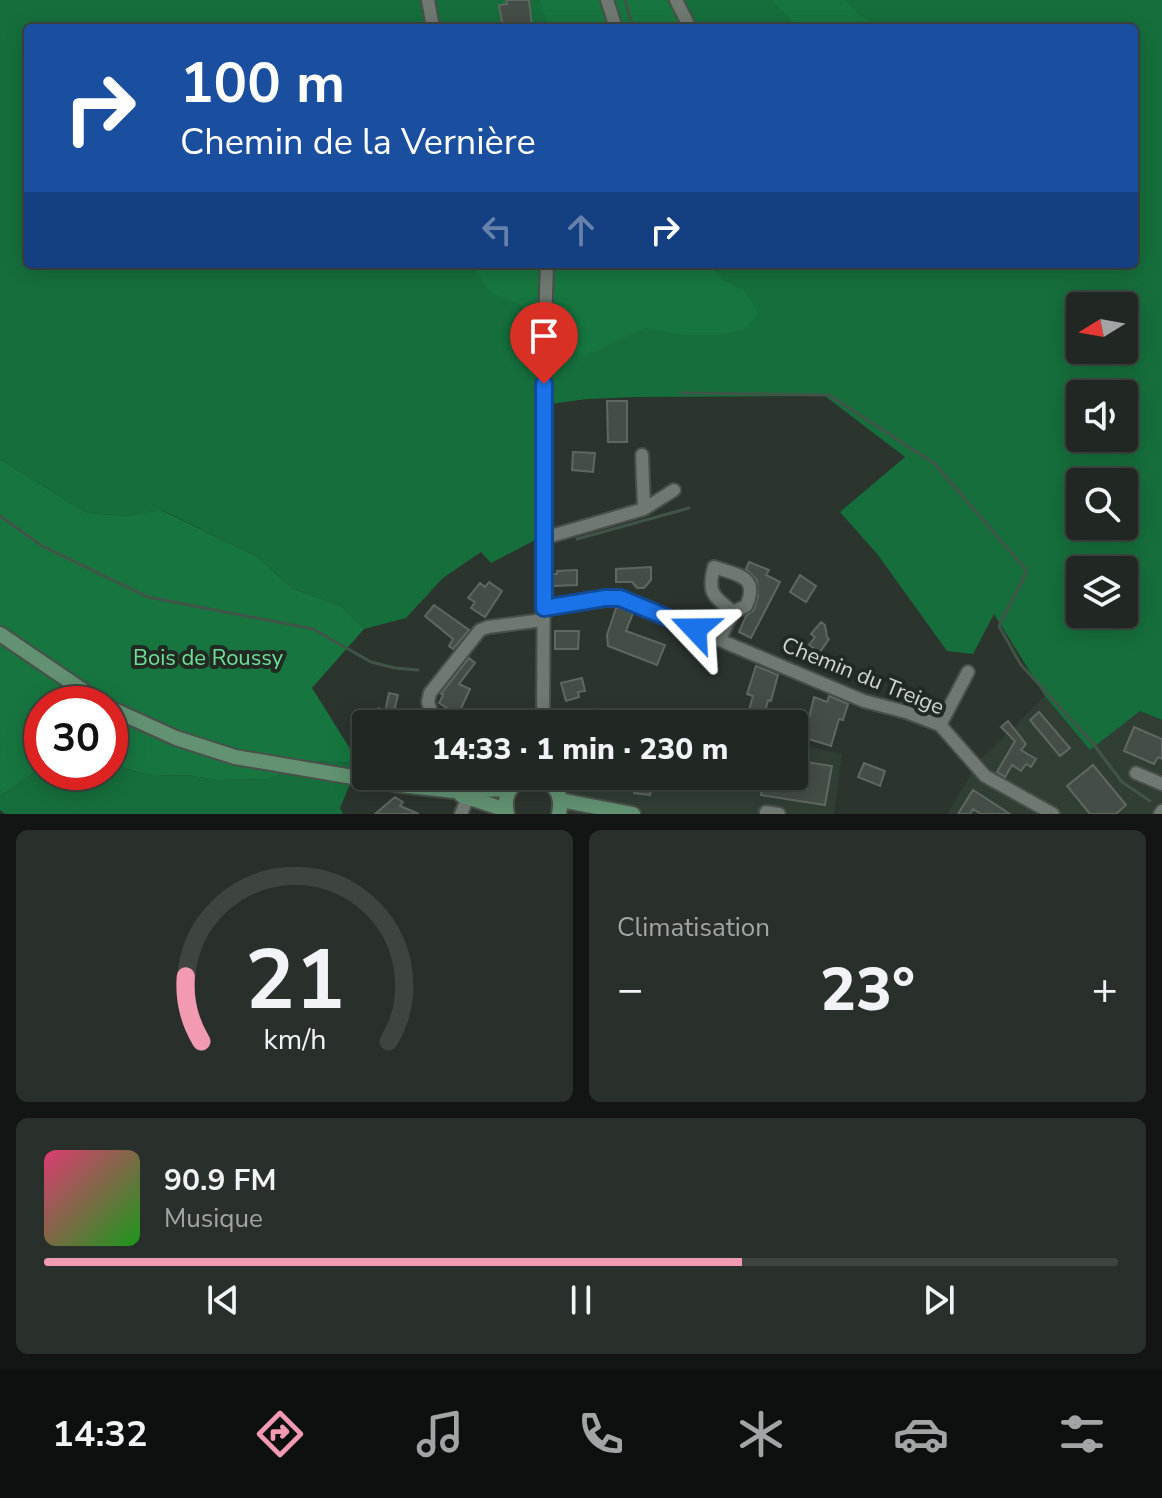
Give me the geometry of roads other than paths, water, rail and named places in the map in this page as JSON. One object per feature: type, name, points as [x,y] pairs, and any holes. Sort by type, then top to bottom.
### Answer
[{"type":"main road","points":[[0,634],[77,686]]},
{"type":"main road","points":[[128,716],[176,738],[235,757],[352,777]]},
{"type":"main road","points":[[465,790],[506,812],[510,790]]},
{"type":"main road","points":[[560,807],[633,814]]},
{"type":"street","points":[[428,0],[432,24]]},
{"type":"street","points":[[607,0],[615,24]]},
{"type":"street","points":[[676,0],[688,24]]},
{"type":"street","points":[[543,710],[547,268]]},
{"type":"street","points":[[642,455],[644,509]]},
{"type":"street","points":[[544,544],[644,509],[674,490]]},
{"type":"street","name":"Chemin du Treige","points":[[430,710],[430,693],[480,630],[605,598],[620,598],[864,701],[940,725],[985,776],[1053,814]]},
{"type":"street","points":[[720,639],[733,612]]},
{"type":"street","points":[[940,725],[968,672]]},
{"type":"street","points":[[1136,773],[1162,784]]},
{"type":"street","points":[[458,790],[461,814]]},
{"type":"street","points":[[766,814],[779,814]]},
{"type":"waterway","points":[[625,0],[632,24]]},
{"type":"waterway","points":[[681,393],[829,395],[935,464],[1027,571],[999,626],[1021,665],[1091,741],[1122,782],[1150,801]]},
{"type":"waterway","points":[[577,539],[689,508]]},
{"type":"waterway","points":[[0,516],[42,546],[148,597],[313,629],[371,662],[418,670]]},
{"type":"park label","name":"Bois de Roussy","points":[[208,658]]}]
